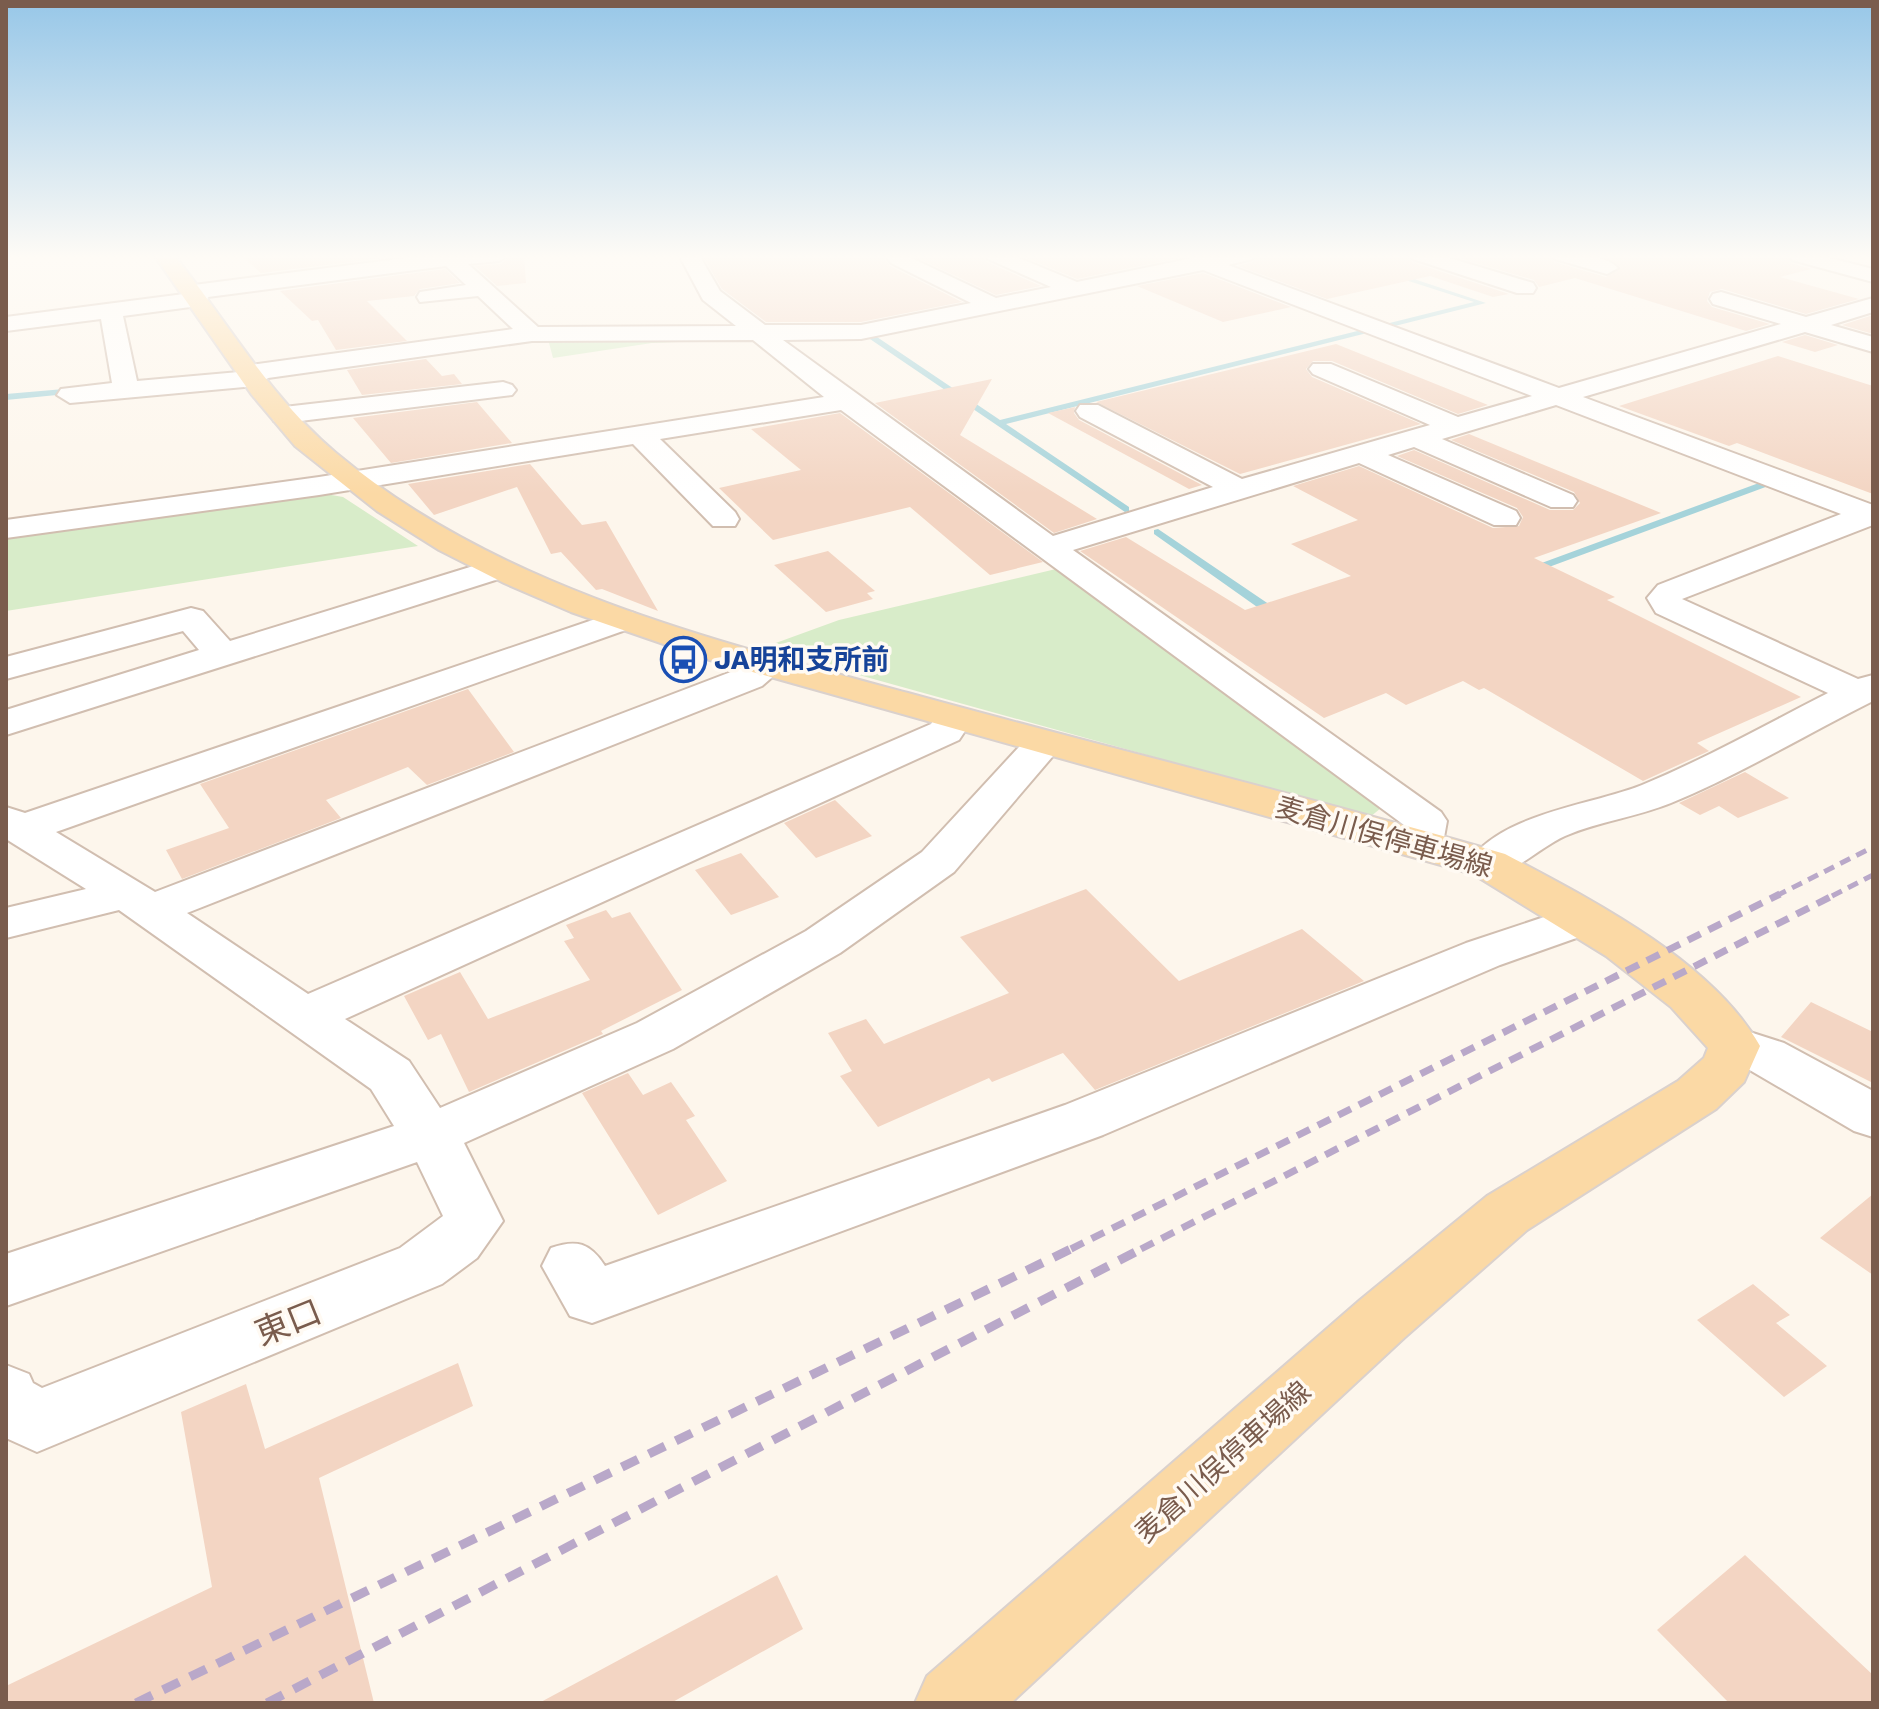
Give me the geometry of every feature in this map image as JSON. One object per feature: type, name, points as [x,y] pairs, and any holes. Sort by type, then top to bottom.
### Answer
[{"type":"main road","name":"麦倉川俣停車場線","points":[[224,335],[284,415],[324,458],[412,522],[496,569],[622,620],[767,666],[1489,864],[1583,919],[1713,1015],[1734,1046],[1726,1068],[1697,1095],[1507,1213],[1382,1319],[954,1703]]},
{"type":"street","points":[[116,335],[126,390]]},
{"type":"street","points":[[70,395],[253,375],[527,335]]},
{"type":"street","points":[[761,335],[973,500],[1050,547],[1426,821],[1421,843]]},
{"type":"street","points":[[1396,335],[1871,515]]},
{"type":"street","points":[[1050,547],[1557,395],[1772,335]]},
{"type":"street","points":[[1838,335],[1873,345]]},
{"type":"street","points":[[1757,339],[1800,352]]},
{"type":"street","points":[[1322,369],[1456,426]]},
{"type":"street","points":[[284,415],[503,390]]},
{"type":"street","points":[[11,531],[719,424],[846,401]]},
{"type":"street","points":[[1089,411],[1239,489]]},
{"type":"street","points":[[639,434],[724,519]]},
{"type":"street","points":[[1416,438],[1562,501]]},
{"type":"street","points":[[1360,453],[1505,518]]},
{"type":"street","points":[[1865,690],[1668,606],[1664,598],[1670,592],[1871,515]]},
{"type":"street","points":[[6,723],[496,569]]},
{"type":"street","points":[[6,668],[191,618],[223,656]]},
{"type":"street","points":[[14,825],[622,620]]},
{"type":"street","points":[[6,923],[138,902],[540,762],[749,678],[767,666]]},
{"type":"street","points":[[1489,864],[1516,844],[1552,826],[1656,794],[1865,690]]},
{"type":"street","points":[[305,1016],[945,732],[954,719]]},
{"type":"street","points":[[6,1280],[428,1136],[655,1036],[823,942],[938,862],[1044,743]]},
{"type":"street","points":[[14,825],[138,902],[390,1075],[428,1136]]},
{"type":"street","points":[[572,1266],[592,1297],[1084,1120],[1483,954],[1583,919]]},
{"type":"street","points":[[1734,1046],[1766,1056],[1873,1116]]},
{"type":"street","name":"東口","points":[[6,1395],[10,1404],[37,1421],[421,1266],[456,1241],[474,1221],[449,1166],[428,1136]]},
{"type":"green space","points":[[548,339],[727,340],[652,343],[553,358]]},
{"type":"green space","points":[[320,493],[343,497],[418,546],[6,611],[6,536]]},
{"type":"green space","points":[[1056,569],[1381,808],[1370,817],[762,648],[839,620]]},
{"type":"building","points":[[327,335],[401,335],[407,341],[336,350]]},
{"type":"building","points":[[1805,335],[1838,345],[1815,352],[1782,342]]},
{"type":"building","points":[[1336,344],[1488,405],[1458,414],[1332,361],[1313,361],[1306,369],[1312,377],[1421,424],[1240,474],[1096,402]]},
{"type":"building","points":[[1778,356],[1873,386],[1873,494],[1737,443],[1729,446],[1619,406]]},
{"type":"building","points":[[426,359],[442,376],[454,374],[462,384],[362,395],[347,370]]},
{"type":"building","points":[[992,379],[960,435],[1097,519],[1054,533],[875,403]]},
{"type":"building","points":[[477,402],[512,443],[391,463],[353,418]]},
{"type":"building","points":[[1075,407],[1074,413],[1079,420],[1202,485],[1189,489],[1048,413]]},
{"type":"building","points":[[840,413],[1043,562],[990,575],[910,507],[773,540],[719,488],[801,470],[751,429]]},
{"type":"building","points":[[1469,434],[1661,513],[1534,558],[1615,597],[1607,600],[1801,697],[1697,743],[1709,751],[1643,781],[1484,688],[1479,690],[1463,681],[1406,705],[1386,693],[1324,718],[1080,551],[1126,537],[1245,610],[1351,576],[1291,544],[1358,520],[1293,486],[1359,466],[1493,528],[1519,526],[1523,517],[1517,508],[1397,456],[1414,450],[1550,510],[1573,510],[1580,503],[1574,492],[1451,440]]},
{"type":"building","points":[[530,464],[582,525],[606,521],[658,611],[602,589],[596,590],[561,552],[551,554],[517,487],[434,515],[408,484]]},
{"type":"building","points":[[828,551],[875,591],[867,593],[873,599],[826,612],[774,565]]},
{"type":"building","points":[[468,689],[514,752],[427,785],[408,767],[326,800],[341,818],[182,879],[166,850],[229,828],[200,784]]},
{"type":"building","points":[[1745,772],[1789,798],[1738,818],[1719,806],[1700,815],[1679,803]]},
{"type":"building","points":[[835,800],[872,836],[816,858],[784,823]]},
{"type":"building","points":[[741,853],[779,897],[731,915],[695,870]]},
{"type":"building","points":[[1086,889],[1179,981],[1302,929],[1364,981],[1095,1090],[1063,1053],[992,1082],[989,1078],[878,1127],[840,1076],[852,1071],[828,1033],[866,1019],[884,1044],[1009,993],[960,937]]},
{"type":"building","points":[[606,910],[612,918],[630,912],[682,990],[601,1031],[603,1034],[469,1092],[441,1034],[428,1040],[404,996],[460,972],[488,1019],[590,980],[564,941],[574,938],[566,925]]},
{"type":"building","points":[[1811,1002],[1873,1032],[1873,1083],[1781,1037]]},
{"type":"building","points":[[628,1073],[643,1095],[671,1082],[695,1116],[686,1120],[727,1181],[658,1215],[582,1093]]},
{"type":"building","points":[[1873,1194],[1873,1275],[1820,1238]]},
{"type":"building","points":[[1753,1284],[1790,1315],[1776,1323],[1827,1366],[1784,1397],[1697,1320]]},
{"type":"building","points":[[458,1363],[473,1406],[319,1478],[374,1703],[6,1703],[6,1686],[212,1587],[181,1412],[246,1384],[265,1449]]},
{"type":"building","points":[[1745,1555],[1873,1675],[1873,1703],[1729,1703],[1657,1630]]},
{"type":"building","points":[[777,1575],[803,1629],[671,1703],[539,1703]]},
{"type":"waterway","points":[[1002,422],[1354,335]]},
{"type":"waterway","points":[[871,337],[1125,509]]},
{"type":"waterway","points":[[6,397],[64,392]]},
{"type":"waterway","points":[[1526,571],[1767,483]]},
{"type":"waterway","points":[[1158,532],[1278,616]]},
{"type":"railway","points":[[1776,896],[1873,847]]},
{"type":"railway","points":[[1832,896],[1873,875]]},
{"type":"railway","points":[[1075,1247],[1780,894]]},
{"type":"railway","points":[[1141,1249],[1836,894]]},
{"type":"railway","points":[[136,1703],[1075,1247]]},
{"type":"railway","points":[[1071,1249],[1075,1247]]},
{"type":"railway","points":[[267,1703],[1145,1247]]},
{"type":"place","name":"JA明和支所前","points":[[683,659]]}]
